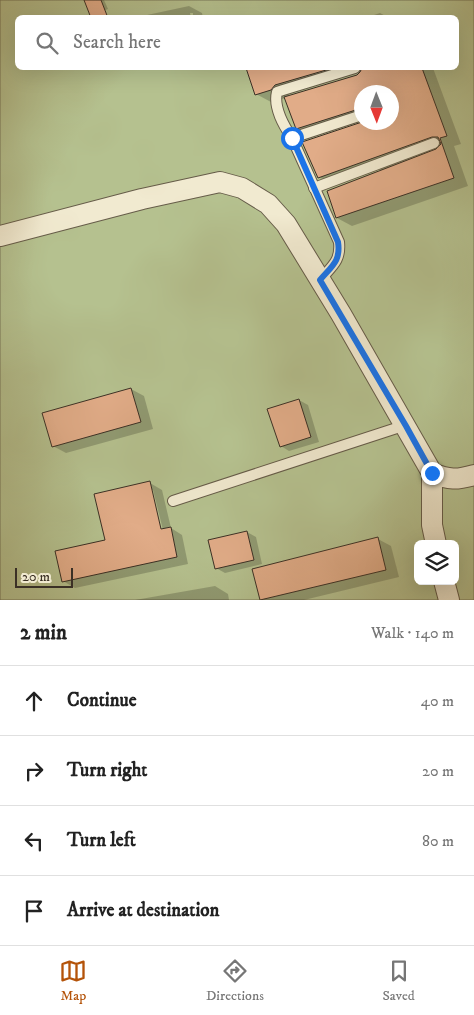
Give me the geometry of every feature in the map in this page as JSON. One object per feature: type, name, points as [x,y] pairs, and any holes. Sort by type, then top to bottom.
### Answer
[{"type":"street","points":[[0,236],[142,199],[220,182],[242,188],[268,204],[286,224],[432,473],[432,525],[435,540]]},
{"type":"street","points":[[432,473],[447,479],[474,475]]},
{"type":"street","points":[[445,585],[449,600]]},
{"type":"lane","points":[[320,280],[336,262],[340,252],[338,242],[292,138],[286,130],[277,107],[276,99],[277,92],[348,70]]},
{"type":"lane","points":[[292,138],[354,117]]},
{"type":"lane","points":[[314,188],[434,143]]},
{"type":"lane","points":[[173,501],[406,426]]},
{"type":"green space","points":[[0,0],[474,0],[474,600],[0,600]]},
{"type":"building","points":[[84,0],[101,0],[107,15],[90,15]]},
{"type":"building","points":[[247,70],[326,70],[275,85],[271,90],[255,95]]},
{"type":"building","points":[[361,70],[423,70],[447,136],[440,138],[454,178],[336,218],[327,191],[436,149],[441,144],[438,137],[432,137],[318,178],[302,142],[354,125],[354,130],[399,130],[399,85],[354,85],[354,111],[296,129],[284,97],[357,75]]},
{"type":"building","points":[[131,388],[141,422],[52,447],[42,413]]},
{"type":"building","points":[[299,399],[311,437],[280,447],[267,409]]},
{"type":"building","points":[[150,481],[161,529],[171,527],[177,557],[62,582],[55,551],[105,540],[94,494]]},
{"type":"building","points":[[247,531],[254,560],[215,569],[208,540]]},
{"type":"building","points":[[378,537],[386,570],[260,600],[252,569]]},
{"type":"route","points":[[292,138],[338,242],[340,252],[336,262],[320,280],[432,473]]}]
